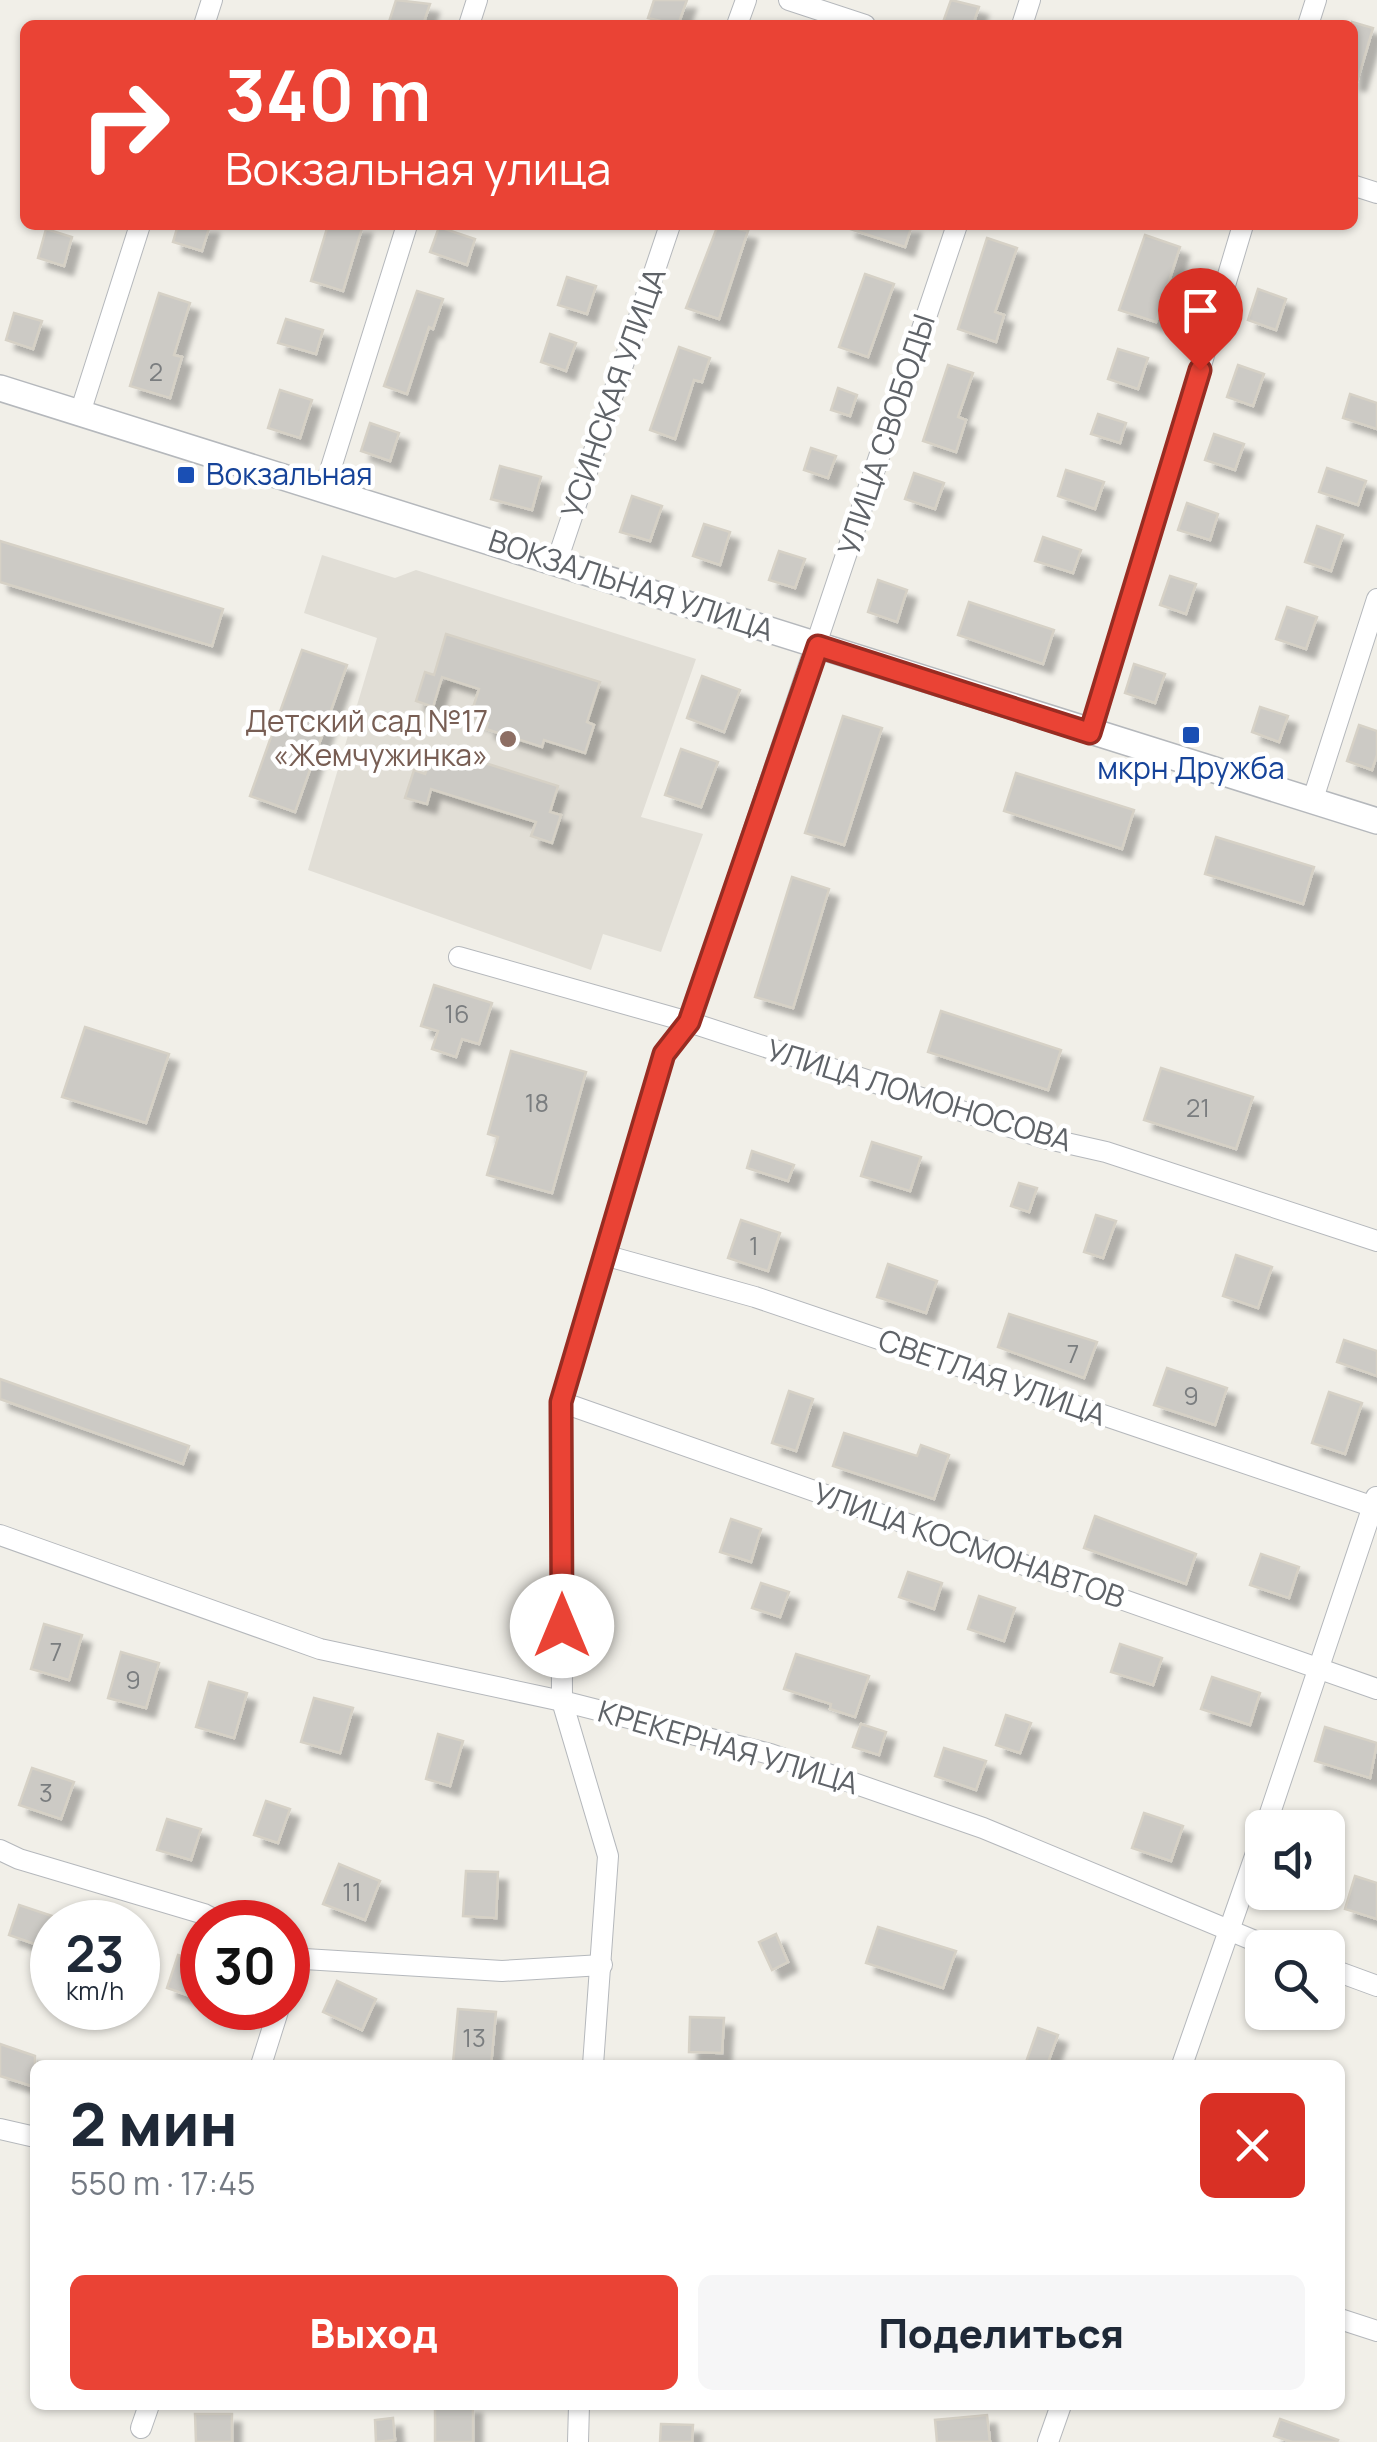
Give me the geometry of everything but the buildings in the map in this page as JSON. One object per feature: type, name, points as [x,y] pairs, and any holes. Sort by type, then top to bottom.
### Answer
[{"type":"street","points":[[789,0],[850,20]]},
{"type":"street","points":[[80,413],[138,230]]},
{"type":"street","points":[[324,490],[405,230]]},
{"type":"street","name":"УСИНСКАЯ УЛИЦА","points":[[558,561],[668,230]]},
{"type":"street","name":"УЛИЦА СВОБОДЫ","points":[[593,2060],[608,1856],[562,1701],[561,1402],[664,1054],[689,1022],[955,230]]},
{"type":"street","points":[[1090,733],[1242,230]]},
{"type":"street","name":"ВОКЗАЛЬНАЯ УЛИЦА","points":[[0,388],[1377,820]]},
{"type":"street","points":[[1312,802],[1377,600]]},
{"type":"street","name":"УЛИЦА ЛОМОНОСОВА","points":[[459,956],[689,1022],[1377,1241]]},
{"type":"street","name":"СВЕТЛАЯ УЛИЦА","points":[[604,1255],[755,1297],[1312,1489],[1376,1504]]},
{"type":"street","name":"УЛИЦА КОСМОНАВТОВ","points":[[561,1402],[1377,1689]]},
{"type":"street","points":[[1272,1810],[1376,1504]]},
{"type":"street","name":"КРЕКЕРНАЯ УЛИЦА","points":[[0,1535],[320,1649],[562,1701],[770,1754],[982,1828],[1245,1938]]},
{"type":"street","points":[[0,1850],[18,1859],[180,1907]]},
{"type":"street","points":[[1184,2060],[1245,1885]]},
{"type":"street","points":[[310,1966],[502,1970],[602,1965]]},
{"type":"street","points":[[1345,1974],[1377,1986]]},
{"type":"street","points":[[262,2060],[271,2030]]},
{"type":"street","points":[[0,2129],[30,2136]]},
{"type":"street","points":[[1345,2321],[1377,2331]]},
{"type":"street","points":[[141,2428],[146,2410]]},
{"type":"street","points":[[578,2442],[580,2410]]},
{"type":"street","points":[[1048,2442],[1059,2410]]},
{"type":"shaded area","name":"Детский сад №17 «Жемчужинка»","points":[[322,555],[395,578],[416,570],[696,659],[641,817],[703,834],[661,952],[603,934],[591,970],[308,870],[377,638],[304,613]]},
{"type":"place","name":"Вокзальная","points":[[186,475]]},
{"type":"place","name":"мкрн Дружба","points":[[1191,735]]},
{"type":"place","name":"Детский сад №17 «Жемчужинка»","points":[[508,739]]},
{"type":"route","points":[[562,1626],[561,1402],[664,1054],[689,1022],[818,646],[1090,733],[1200,370]]}]
